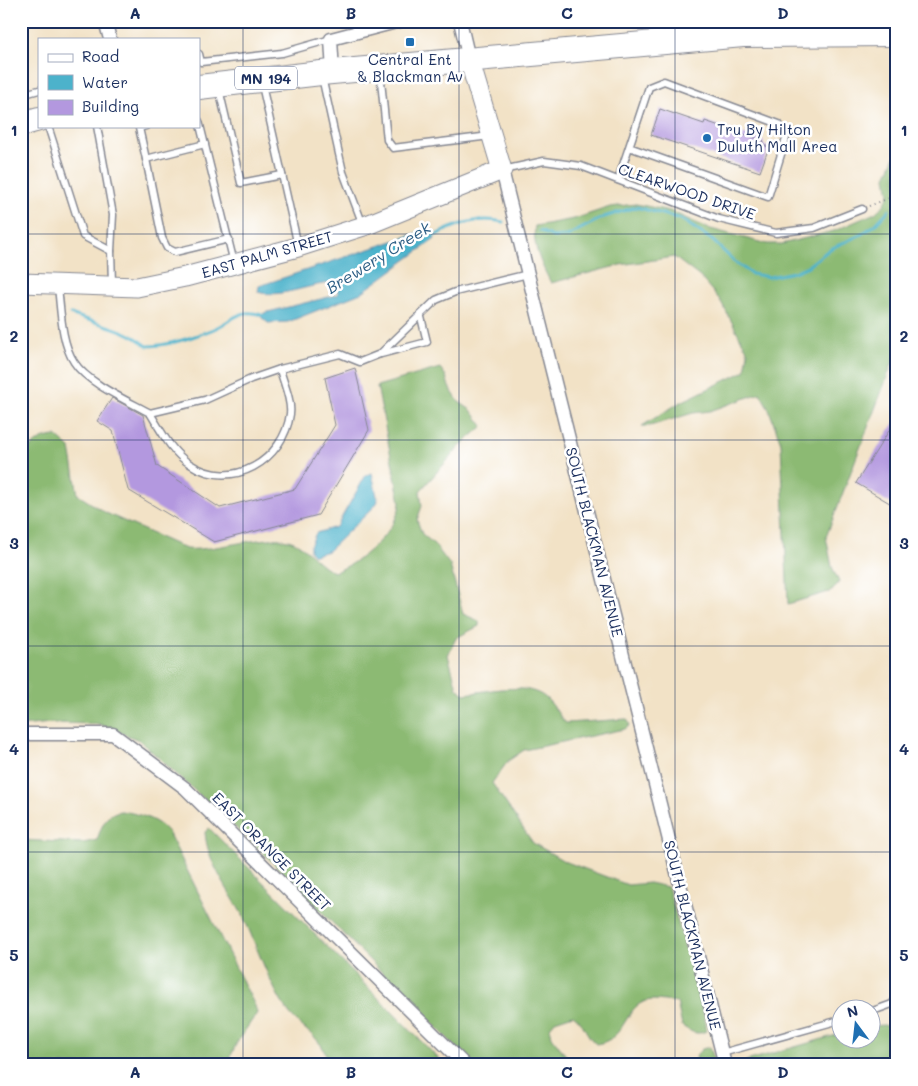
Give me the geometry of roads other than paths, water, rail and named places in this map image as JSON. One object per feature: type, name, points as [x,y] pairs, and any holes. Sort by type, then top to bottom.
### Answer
[{"type":"highway","name":"MN 194","points":[[743,35],[823,21]]},
{"type":"highway","name":"MN 194","points":[[209,86],[327,72],[743,35],[897,34]]},
{"type":"highway","points":[[21,124],[38,119]]},
{"type":"street","points":[[105,21],[110,38]]},
{"type":"street","points":[[327,72],[331,40],[400,21]]},
{"type":"street","name":"SOUTH BLACKMAN AVENUE","points":[[460,21],[469,59],[502,170],[724,1059]]},
{"type":"street","name":"EAST PALM STREET","points":[[21,283],[137,287],[298,247],[363,226],[502,170]]},
{"type":"street","name":"EAST ORANGE STREET","points":[[21,734],[112,734],[185,788],[465,1065]]},
{"type":"lane","points":[[200,58],[201,62],[287,52],[331,40]]},
{"type":"lane","points":[[380,67],[387,140],[393,148],[448,143],[492,136]]},
{"type":"lane","points":[[327,72],[343,172],[363,226]]},
{"type":"lane","points":[[261,79],[298,247]]},
{"type":"lane","points":[[618,180],[629,147],[649,87],[664,81],[779,124],[786,138],[768,197],[629,147]]},
{"type":"lane","points":[[209,86],[241,183],[282,175]]},
{"type":"lane","points":[[21,95],[38,90]]},
{"type":"lane","points":[[200,125],[234,264]]},
{"type":"lane","points":[[49,128],[83,236],[111,251]]},
{"type":"lane","points":[[97,128],[113,215],[112,287]]},
{"type":"lane","points":[[139,128],[162,238],[166,248],[175,252],[229,239]]},
{"type":"lane","points":[[146,159],[205,144]]},
{"type":"lane","name":"CLEARWOOD DRIVE","points":[[502,170],[544,161],[581,166],[719,218],[776,233],[814,228],[862,209]]},
{"type":"lane","points":[[380,354],[421,317],[436,300],[455,292],[528,274]]},
{"type":"lane","points":[[57,284],[65,340],[74,362],[90,379],[150,413],[170,444],[190,464],[216,475],[244,473],[269,457],[285,434],[290,412],[280,369]]},
{"type":"lane","points":[[150,413],[205,400],[251,379],[280,369],[340,354],[360,362],[380,354],[427,342],[421,317]]},
{"type":"lane","points":[[880,1008],[892,1004],[897,998]]},
{"type":"lane","points":[[724,1059],[830,1023]]},
{"type":"water","points":[[426,230],[432,233],[435,239],[361,293],[288,322],[268,323],[261,317],[264,313],[333,296],[338,294],[338,291],[332,283],[275,294],[258,292],[259,286]]},
{"type":"water","points":[[372,473],[378,501],[375,506],[328,551],[314,555],[310,551],[310,546],[316,533],[336,527],[366,475]]},
{"type":"waterway","name":"Brewery Creek","points":[[540,231],[553,237],[567,236],[604,217],[636,207],[681,219],[712,240],[736,263],[752,274],[769,277],[794,272],[808,266],[830,249],[860,235],[875,225],[889,210]]},
{"type":"waterway","name":"Brewery Creek","points":[[432,237],[449,229],[475,221],[493,220],[503,222]]},
{"type":"waterway","name":"Brewery Creek","points":[[71,314],[120,330],[147,346],[171,343],[196,336],[219,327],[242,314],[255,313],[264,316]]},
{"type":"place","name":"Central Ent & Blackman Av","points":[[410,42]]},
{"type":"place","name":"Tru By Hilton Duluth Mall Area","points":[[707,138]]}]
